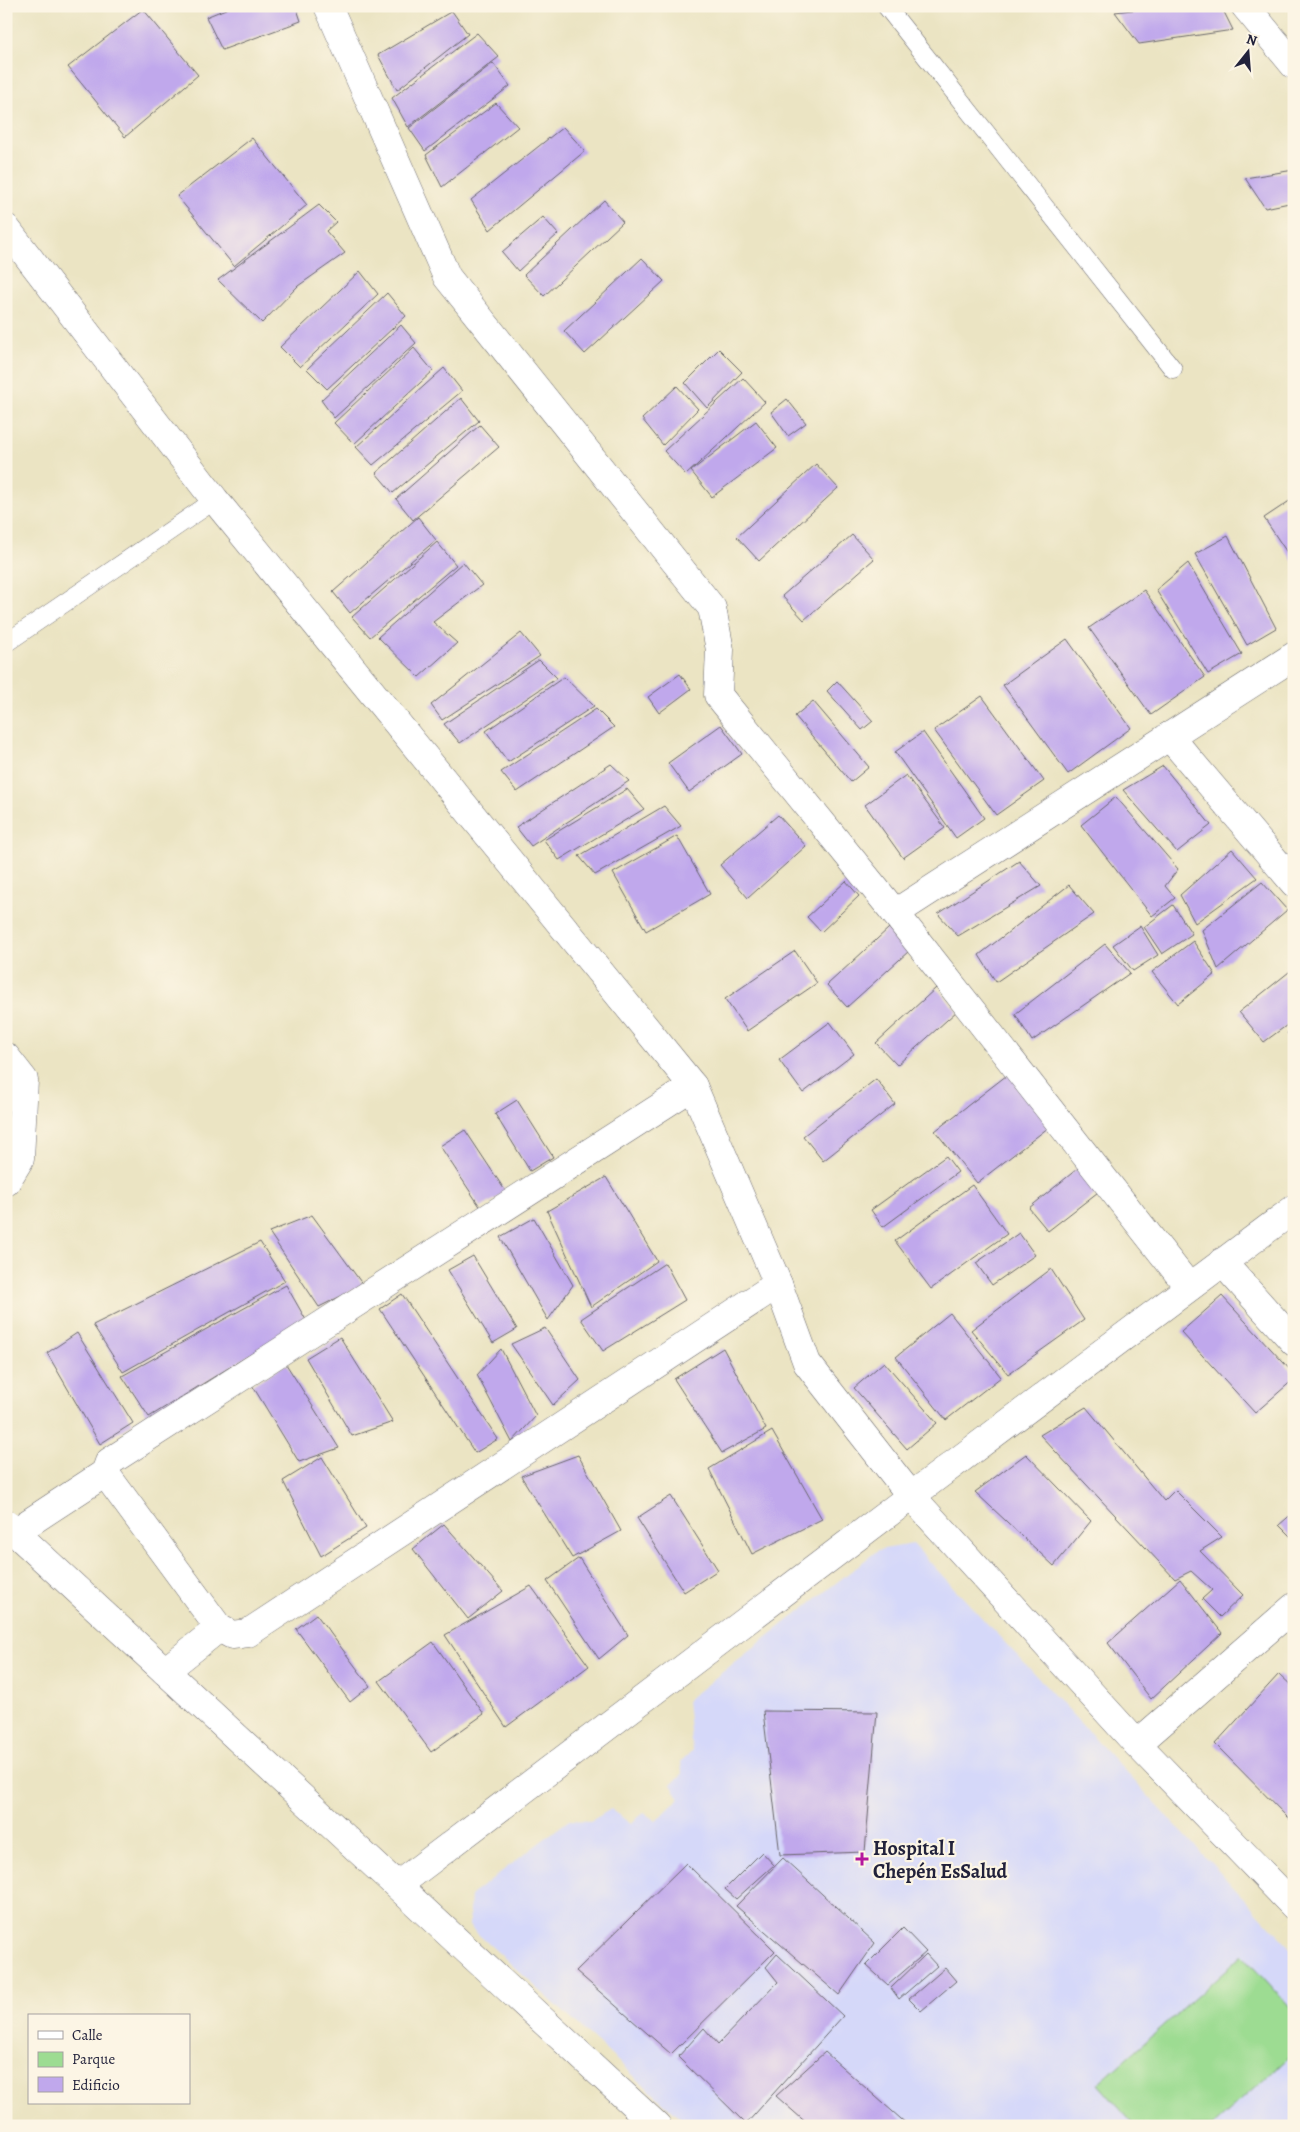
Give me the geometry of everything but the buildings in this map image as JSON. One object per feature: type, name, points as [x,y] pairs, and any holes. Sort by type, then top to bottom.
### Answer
[{"type":"street","points":[[328,6],[446,277],[712,608],[720,650],[718,695],[895,913],[1189,1287]]},
{"type":"street","points":[[1245,6],[1294,65]]},
{"type":"street","points":[[6,228],[215,500],[694,1086],[778,1284],[807,1363],[911,1496],[1137,1744],[1294,1906]]},
{"type":"street","points":[[895,913],[1294,656]]},
{"type":"street","points":[[1170,736],[1294,884]]},
{"type":"street","points":[[6,1057],[24,1080],[20,1159],[6,1182]]},
{"type":"street","points":[[657,2126],[11,1528],[106,1473],[109,1462],[694,1086]]},
{"type":"street","points":[[398,1885],[911,1496],[1294,1209]]},
{"type":"street","points":[[1222,1262],[1294,1342]]},
{"type":"street","points":[[106,1473],[219,1628],[232,1635],[248,1633],[778,1284]]},
{"type":"street","points":[[1137,1744],[1294,1608]]},
{"type":"street","points":[[165,1671],[219,1628]]},
{"type":"lane","points":[[886,6],[1173,369]]},
{"type":"lane","points":[[6,643],[215,500]]},
{"type":"shaded area","name":"Hospital I Chepén EsSalud","points":[[913,1544],[1294,1952],[1294,2126],[689,2126],[469,1926],[471,1895],[569,1820],[591,1821],[611,1809],[631,1823],[644,1813],[656,1821],[680,1798],[671,1785],[682,1774],[681,1761],[692,1751],[687,1700],[878,1550]]},
{"type":"green space","points":[[1243,1955],[1294,2011],[1294,2053],[1212,2126],[1135,2126],[1098,2084]]},
{"type":"place","name":"Hospital I Chepén EsSalud","points":[[862,1859]]}]
